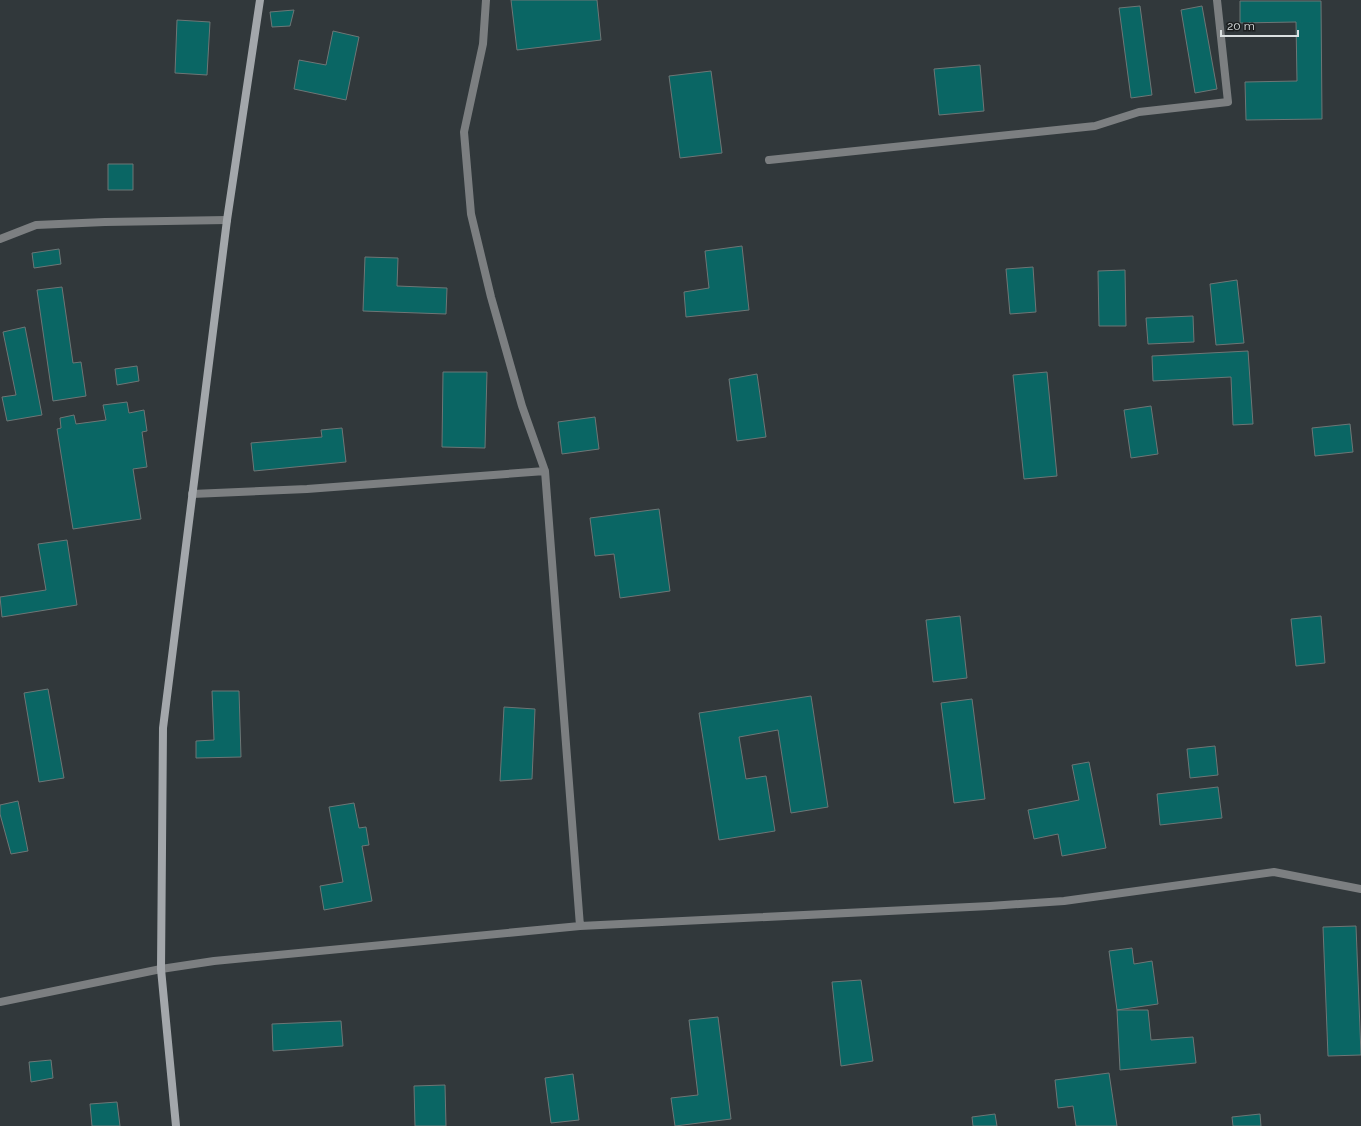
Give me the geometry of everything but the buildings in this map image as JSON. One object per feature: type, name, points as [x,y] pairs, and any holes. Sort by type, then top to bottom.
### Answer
[{"type":"street","points":[[176,1126],[161,970],[163,728],[227,220],[260,0]]},
{"type":"street","points":[[486,0],[483,44],[464,132],[471,214],[491,297],[522,406],[545,471],[580,926]]},
{"type":"street","points":[[769,160],[1095,126],[1139,112],[1228,102],[1217,0]]},
{"type":"street","points":[[0,239],[36,226],[105,222],[227,220]]},
{"type":"street","points":[[192,494],[307,489],[545,471]]},
{"type":"street","points":[[0,1002],[214,961],[580,926],[990,906],[1057,901],[1274,872],[1361,889]]}]
